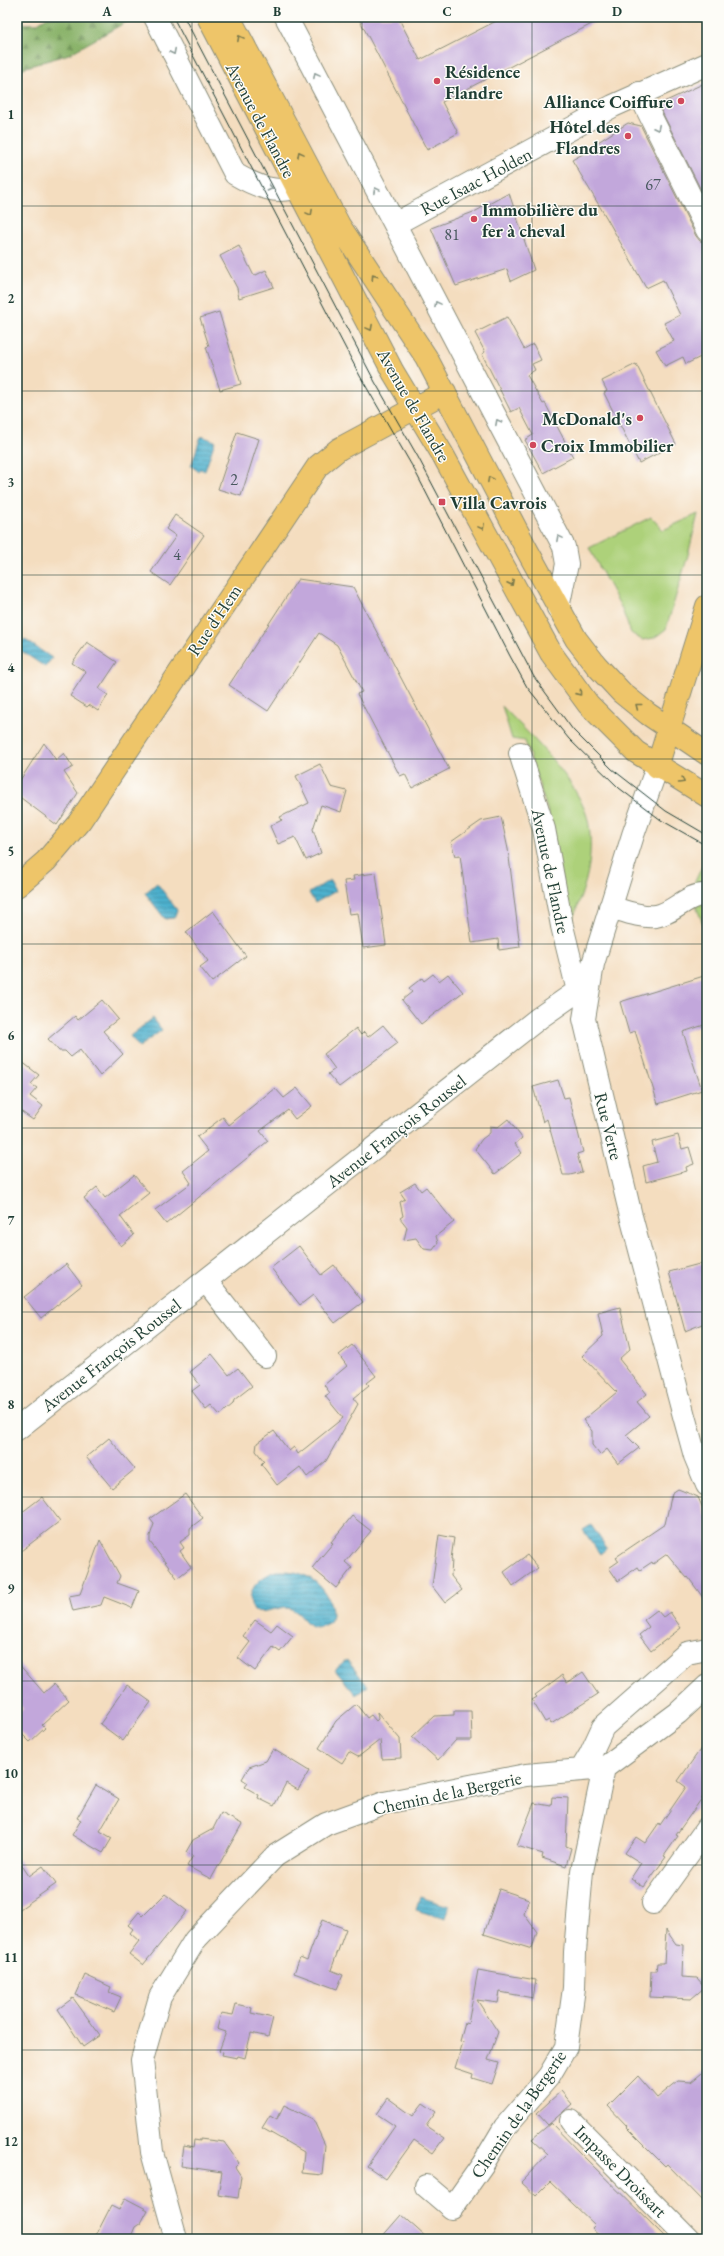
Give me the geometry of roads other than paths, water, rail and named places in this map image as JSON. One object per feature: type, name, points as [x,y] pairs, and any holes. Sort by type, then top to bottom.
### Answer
[{"type":"main road","name":"Avenue de Flandre","points":[[208,17],[306,185],[345,236],[419,344],[558,608],[583,648],[609,680],[633,702],[669,729],[707,754]]},
{"type":"main road","name":"Avenue de Flandre","points":[[229,17],[393,372],[446,460],[533,623],[558,664],[588,704],[631,747],[657,767],[707,796]]},
{"type":"main road","name":"Rue d'Hem","points":[[17,886],[46,861],[80,821],[318,466],[339,449],[445,392]]},
{"type":"main road","points":[[657,767],[707,606]]},
{"type":"main road","points":[[533,623],[558,608]]},
{"type":"street","points":[[155,17],[235,174],[266,188],[280,190],[306,185]]},
{"type":"street","points":[[286,17],[564,547],[567,564],[558,608]]},
{"type":"street","name":"Rue Isaac Holden","points":[[395,224],[639,93],[707,64]]},
{"type":"street","points":[[639,93],[707,230]]},
{"type":"street","name":"Avenue de Flandre","points":[[520,753],[544,829],[562,926],[583,987]]},
{"type":"street","name":"Rue Verte","points":[[657,767],[583,987],[584,1019],[631,1216],[695,1456],[707,1485]]},
{"type":"street","points":[[610,907],[640,915],[656,916],[696,895],[707,895]]},
{"type":"street","name":"Avenue François Roussel","points":[[17,1429],[539,1018],[583,987]]},
{"type":"street","points":[[206,1281],[265,1356]]},
{"type":"street","points":[[581,1770],[603,1727],[687,1654],[707,1649]]},
{"type":"street","points":[[604,1768],[678,1713],[707,1686]]},
{"type":"street","name":"Chemin de la Bergerie","points":[[176,2239],[152,2152],[142,2060],[160,1997],[195,1940],[275,1856],[326,1824],[384,1803],[526,1775],[604,1768],[582,1871],[574,1952],[574,1988],[566,2047],[549,2076],[505,2127],[483,2164],[452,2208],[426,2186]]},
{"type":"street","points":[[653,1902],[707,1828]]},
{"type":"street","name":"Impasse Droissart","points":[[571,2120],[688,2239]]},
{"type":"water","points":[[201,436],[215,441],[205,471],[200,469],[198,471],[191,466]]},
{"type":"water","points":[[24,639],[52,658],[45,667],[17,648]]},
{"type":"water","points":[[330,880],[336,891],[315,903],[309,893]]},
{"type":"water","points":[[157,883],[177,910],[174,918],[165,919],[145,893]]},
{"type":"water","points":[[153,1018],[162,1030],[139,1047],[130,1036]]},
{"type":"water","points":[[591,1525],[607,1548],[600,1554],[583,1530]]},
{"type":"water","points":[[276,1571],[297,1573],[316,1582],[330,1601],[332,1615],[330,1622],[322,1626],[311,1626],[297,1612],[287,1608],[259,1612],[254,1611],[250,1598],[254,1586],[264,1577]]},
{"type":"water","points":[[347,1660],[368,1686],[356,1695],[335,1670]]},
{"type":"water","points":[[420,1897],[449,1906],[445,1919],[416,1910]]},
{"type":"tram line","points":[[173,17],[360,376],[415,471],[527,687],[569,739],[619,788],[661,820],[707,846]]},
{"type":"tram line","points":[[184,17],[375,382],[418,457],[534,677],[573,730],[612,769],[666,811],[707,835]]},
{"type":"place","name":"Résidence Flandre","points":[[437,81]]},
{"type":"place","name":"Alliance Coiffure","points":[[681,101]]},
{"type":"place","name":"Hôtel des Flandres","points":[[628,136]]},
{"type":"place","name":"Immobilière du fer à cheval","points":[[474,219]]},
{"type":"place","name":"McDonald's","points":[[640,418]]},
{"type":"place","name":"Croix Immobilier","points":[[533,445]]},
{"type":"place","name":"Villa Cavrois","points":[[442,502]]}]
